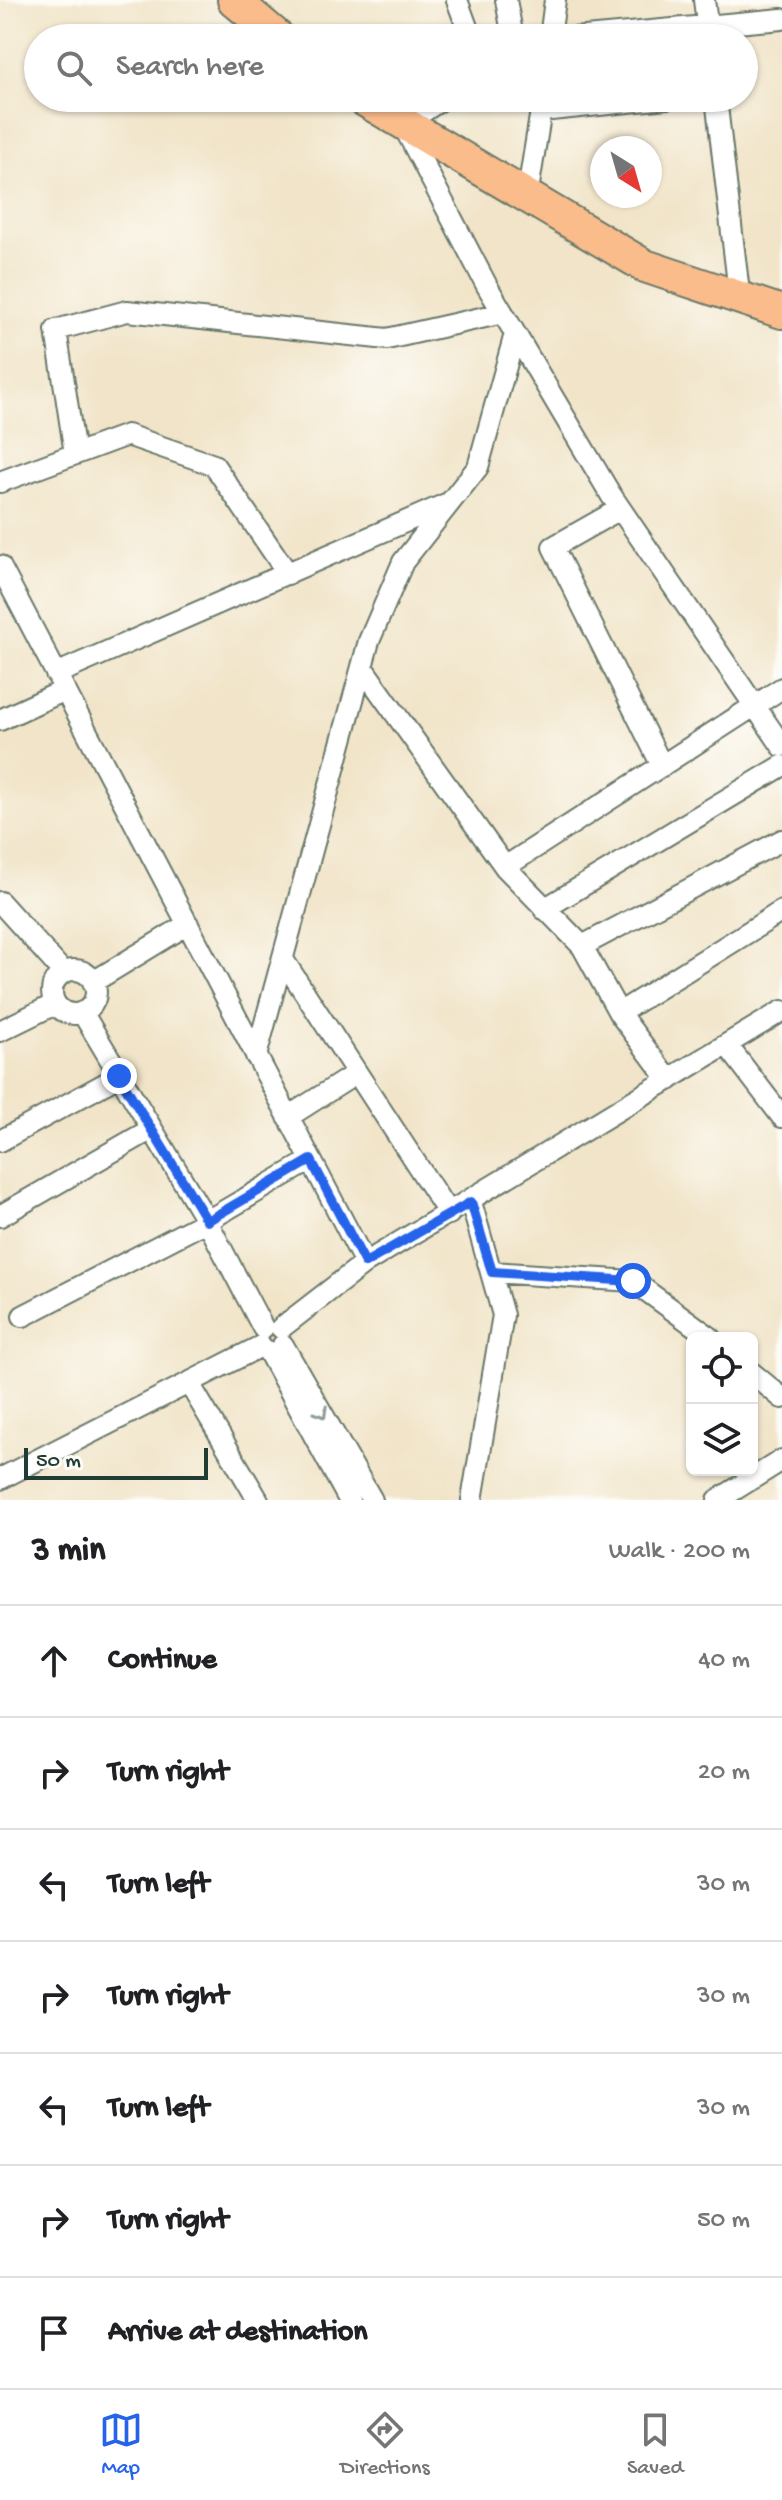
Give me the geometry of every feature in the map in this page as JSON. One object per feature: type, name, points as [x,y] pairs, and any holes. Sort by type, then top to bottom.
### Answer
[{"type":"main road","points":[[234,0],[262,24]]},
{"type":"main road","points":[[383,112],[645,266],[740,301],[782,312]]},
{"type":"street","points":[[457,0],[466,24]]},
{"type":"street","points":[[506,0],[510,24]]},
{"type":"street","points":[[552,24],[555,0]]},
{"type":"street","points":[[704,0],[707,24]]},
{"type":"street","points":[[754,24],[782,19]]},
{"type":"street","points":[[423,112],[403,125],[503,313],[620,509],[782,746]]},
{"type":"street","points":[[527,197],[541,112]]},
{"type":"street","points":[[718,112],[740,301]]},
{"type":"street","points":[[75,454],[56,330],[127,311],[387,339],[503,313]]},
{"type":"street","points":[[256,1056],[369,641],[403,562],[478,467],[515,334]]},
{"type":"street","points":[[0,482],[127,435],[214,465],[288,574]]},
{"type":"street","points":[[0,720],[61,682],[288,574],[450,503]]},
{"type":"street","points":[[620,509],[553,547],[662,766]]},
{"type":"street","points":[[0,566],[365,1263]]},
{"type":"street","points":[[362,667],[505,867],[582,946],[619,1013],[669,1080]]},
{"type":"street","points":[[505,867],[782,688]]},
{"type":"street","points":[[544,909],[782,766]]},
{"type":"street","points":[[582,946],[782,840]]},
{"type":"street","points":[[0,902],[63,972]]},
{"type":"street","points":[[619,1013],[782,911]]},
{"type":"street","points":[[93,982],[188,924]]},
{"type":"street","points":[[284,961],[449,1214]]},
{"type":"street","points":[[63,972],[84,972],[93,982],[93,1002],[82,1012],[67,1013],[55,1004],[53,982],[63,972]]},
{"type":"street","points":[[0,1031],[55,1004]]},
{"type":"street","points":[[0,1479],[271,1340],[365,1263],[471,1202],[782,1011]]},
{"type":"street","points":[[82,1012],[207,1221],[271,1340],[349,1500]]},
{"type":"street","points":[[727,1045],[782,1117]]},
{"type":"street","points":[[288,1117],[357,1073]]},
{"type":"street","points":[[0,1141],[119,1076]]},
{"type":"street","points":[[0,1216],[150,1130]]},
{"type":"street","points":[[23,1316],[207,1221],[311,1160]]},
{"type":"street","points":[[471,1202],[503,1315],[472,1500]]},
{"type":"street","points":[[492,1272],[633,1281],[703,1332]]},
{"type":"street","points":[[271,1340],[372,1500]]},
{"type":"street","points":[[758,1378],[782,1398]]},
{"type":"street","points":[[189,1383],[258,1500]]},
{"type":"street","points":[[718,1500],[782,1460]]},
{"type":"route","points":[[119,1076],[207,1221],[311,1160],[365,1263],[471,1202],[492,1272],[633,1281]]}]
